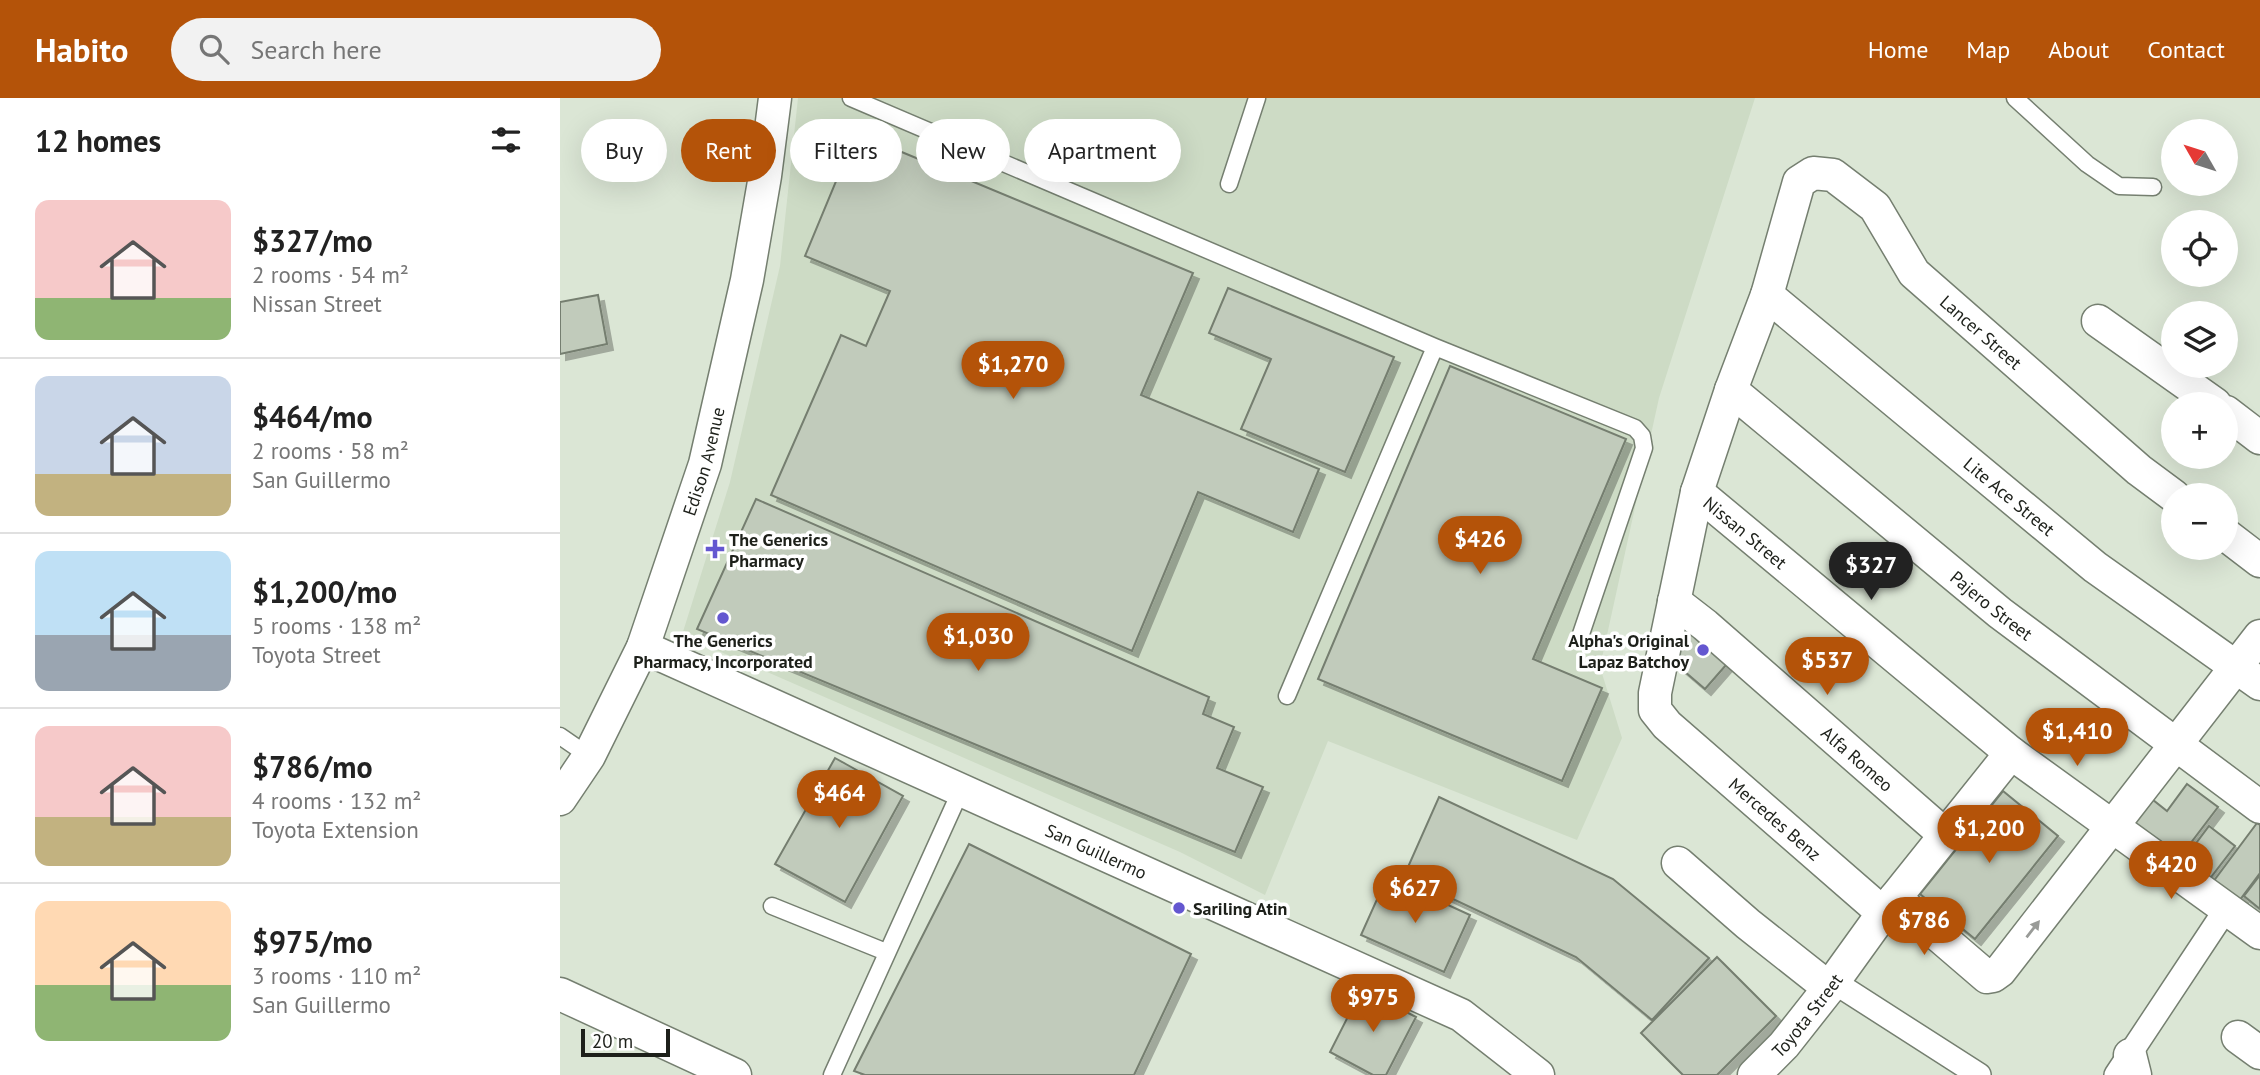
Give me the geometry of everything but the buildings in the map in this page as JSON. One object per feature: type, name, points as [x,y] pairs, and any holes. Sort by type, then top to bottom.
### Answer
[{"type":"street","name":"Edison Avenue","points":[[560,799],[589,756],[643,647],[705,464],[747,280],[775,98]]},
{"type":"street","name":"Lancer Street","points":[[1767,295],[1800,182],[1813,173],[1833,175],[1875,207],[1914,273],[2161,486]]},
{"type":"street","points":[[1674,601],[1697,492],[1731,390],[1767,295]]},
{"type":"street","name":"Lite Ace Street","points":[[1767,295],[2095,567],[2248,675]]},
{"type":"street","points":[[2098,321],[2240,420]]},
{"type":"street","name":"Pajero Street","points":[[1731,390],[2000,613],[2260,807]]},
{"type":"street","name":"Nissan Street","points":[[1697,492],[2011,753],[2260,933]]},
{"type":"street","points":[[2238,544],[2260,561]]},
{"type":"street","name":"Mercedes Benz","points":[[1674,601],[1655,693],[1655,710],[1667,725],[1889,905],[1987,977],[2000,971],[2113,826]]},
{"type":"street","name":"Alfa Romeo","points":[[1674,601],[1945,835]]},
{"type":"street","points":[[2113,826],[2176,744],[2248,675],[2260,636]]},
{"type":"street","name":"San Guillermo","points":[[643,647],[1461,1015],[1538,1075]]},
{"type":"street","name":"Toyota Street","points":[[1754,1075],[1784,1045],[1889,905],[2011,753]]},
{"type":"street","points":[[1678,863],[1748,924],[1831,985],[1979,1075]]},
{"type":"street","points":[[2127,1068],[2226,909]]},
{"type":"street","points":[[560,994],[735,1075]]},
{"type":"lane","points":[[851,98],[1436,347],[1634,428],[1642,436],[1644,448],[1580,637]]},
{"type":"lane","points":[[1228,184],[1257,98]]},
{"type":"lane","points":[[2018,99],[2087,164],[2119,186],[2153,187]]},
{"type":"lane","points":[[1287,696],[1436,347]]},
{"type":"lane","points":[[560,736],[589,756]]},
{"type":"lane","points":[[832,1075],[961,790]]},
{"type":"lane","points":[[772,906],[886,952]]},
{"type":"shaded area","points":[[798,98],[1755,98],[1659,398],[1600,667],[1622,738],[1577,840],[1328,741],[1265,895],[1180,852],[682,635],[730,482],[780,266],[790,173],[790,182],[902,182],[902,119],[796,119]]},
{"type":"place","name":"The Generics Pharmacy","points":[[715,549]]},
{"type":"place","name":"The Generics Pharmacy, Incorporated","points":[[723,618]]},
{"type":"place","name":"Alpha's Original Lapaz Batchoy","points":[[1703,650]]},
{"type":"place","name":"Sariling Atin","points":[[1179,908]]}]
